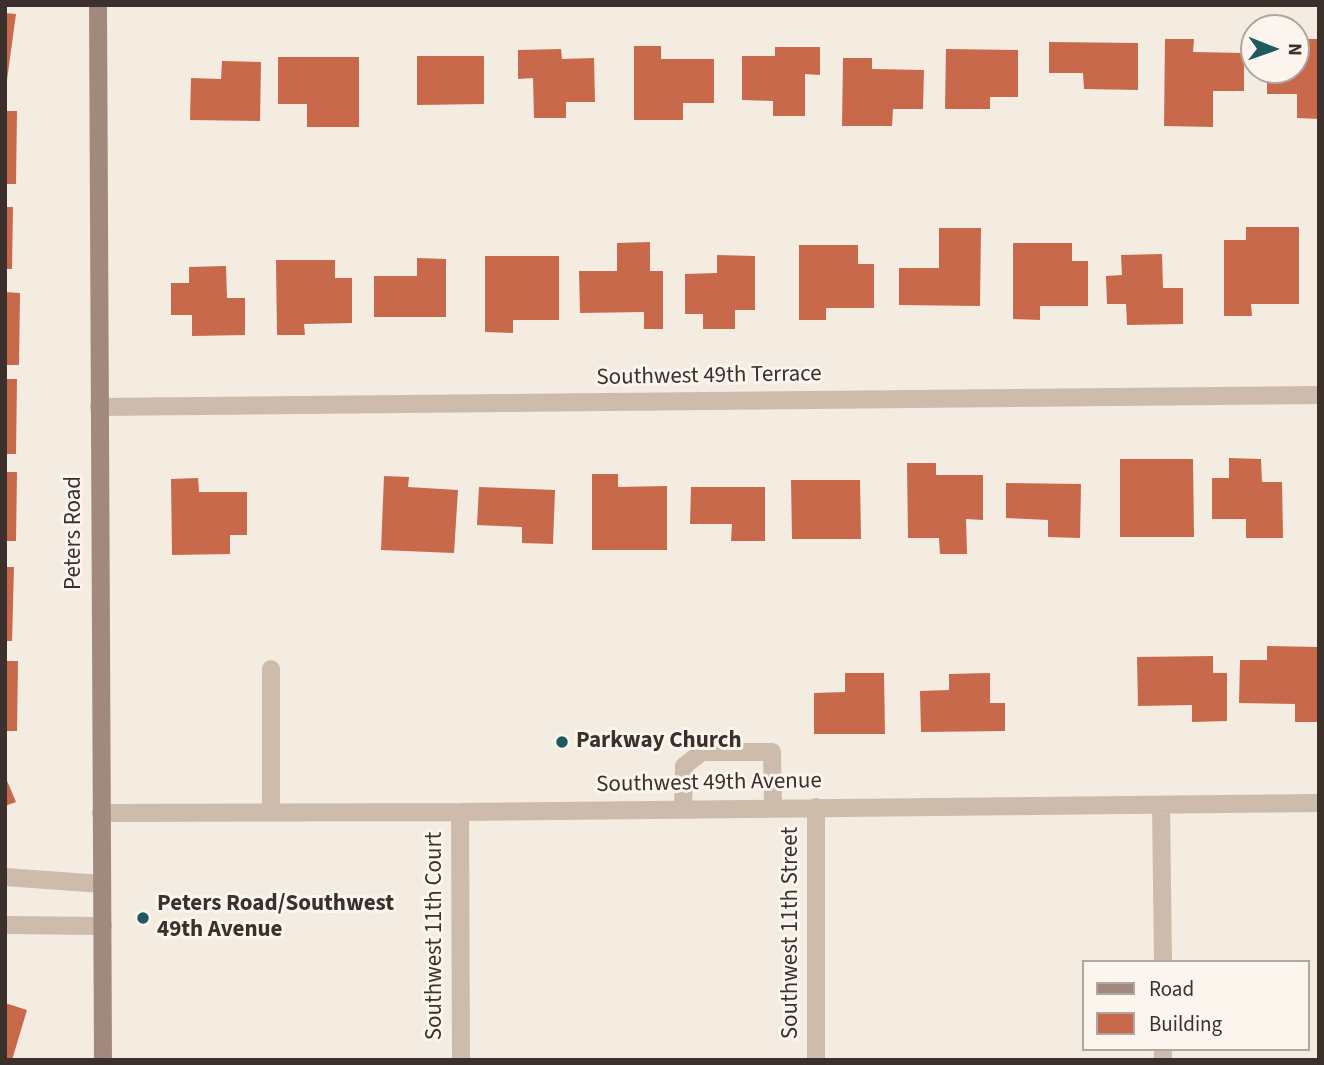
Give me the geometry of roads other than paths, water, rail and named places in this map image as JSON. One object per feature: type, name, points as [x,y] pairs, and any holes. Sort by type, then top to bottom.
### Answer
[{"type":"main road","name":"Peters Road","points":[[98,5],[103,1060]]},
{"type":"street","name":"Southwest 49th Terrace","points":[[99,407],[1319,395]]},
{"type":"street","points":[[271,669],[271,812]]},
{"type":"street","points":[[683,808],[684,766],[702,752],[772,752],[773,807]]},
{"type":"street","name":"Southwest 49th Avenue","points":[[101,813],[1319,803]]},
{"type":"street","points":[[1161,805],[1163,960]]},
{"type":"street","name":"Southwest 11th Street","points":[[816,807],[816,1060]]},
{"type":"street","name":"Southwest 11th Court","points":[[460,812],[461,1060]]},
{"type":"street","points":[[5,877],[102,884]]},
{"type":"street","points":[[5,925],[103,926]]},
{"type":"place","name":"Parkway Church","points":[[562,742]]},
{"type":"place","name":"Peters Road/Southwest 49th Avenue","points":[[143,918]]}]
